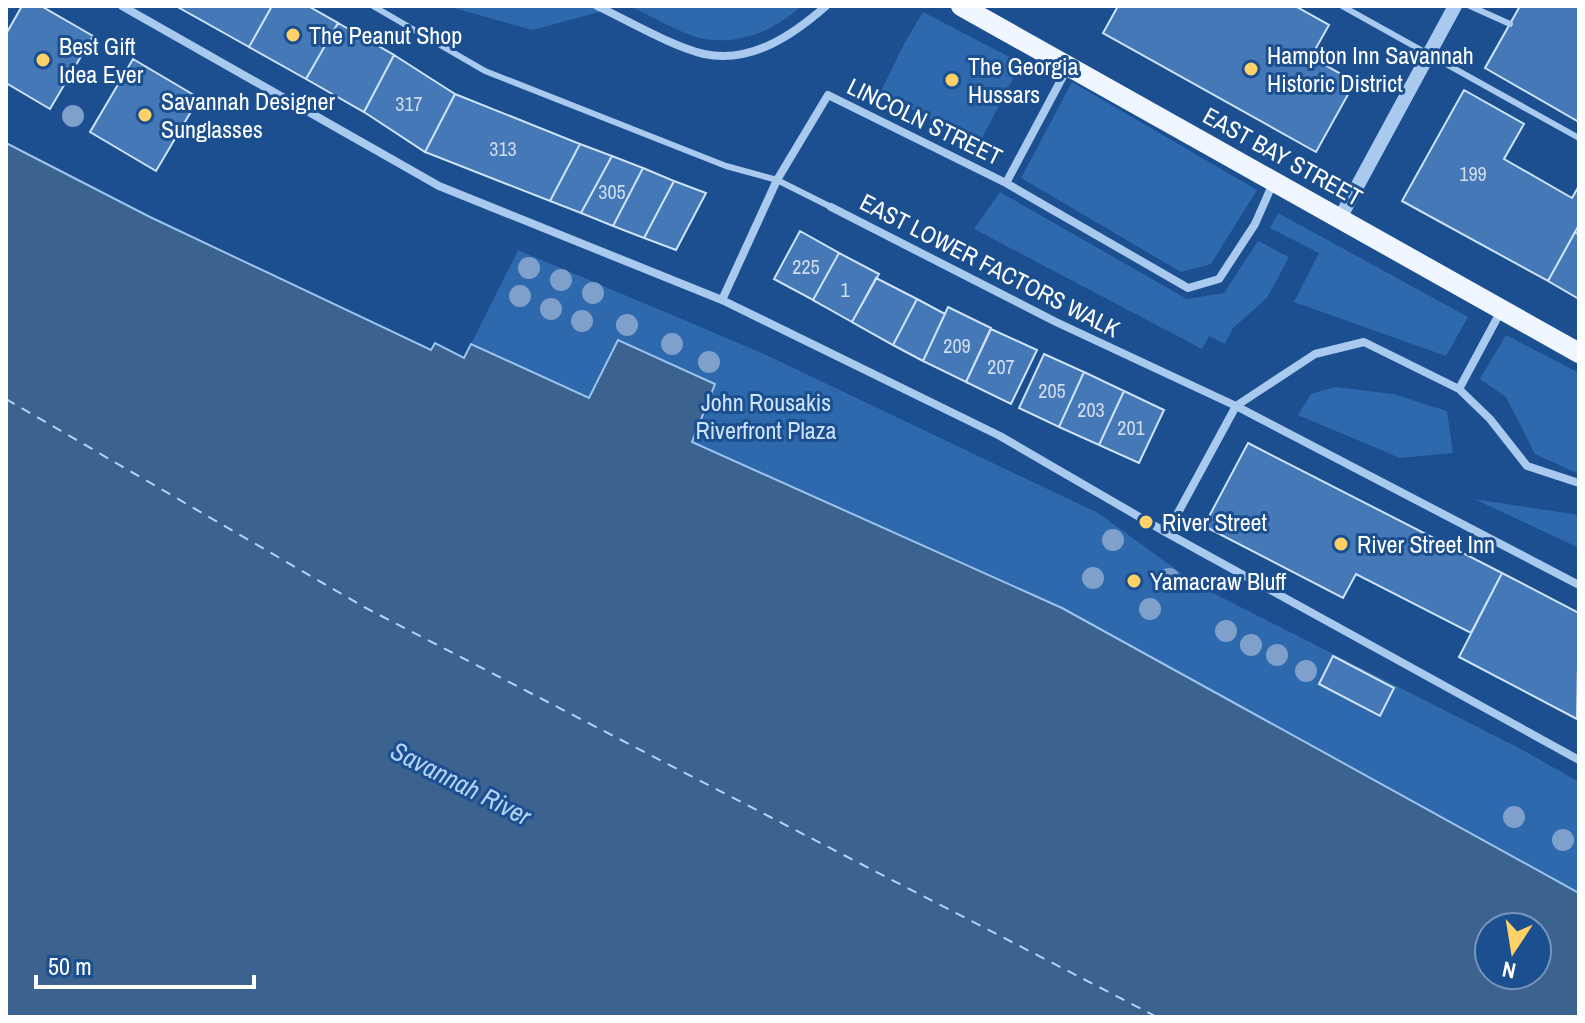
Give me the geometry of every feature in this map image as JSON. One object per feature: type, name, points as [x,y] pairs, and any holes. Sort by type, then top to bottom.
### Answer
[{"type":"main road","name":"EAST BAY STREET","points":[[961,6],[1579,353]]},
{"type":"street","points":[[122,6],[439,186],[722,300],[1000,436],[1167,533],[1579,760]]},
{"type":"street","points":[[597,6],[705,54],[733,54],[763,48],[786,38],[826,6]]},
{"type":"street","points":[[1340,218],[1455,6]]},
{"type":"street","name":"LINCOLN STREET","points":[[722,300],[777,180],[828,95],[1006,183],[1068,66]]},
{"type":"street","points":[[1006,183],[1188,288],[1219,279],[1255,224],[1274,181]]},
{"type":"street","name":"EAST LOWER FACTORS WALK","points":[[831,207],[1056,322],[1236,406],[1579,585]]},
{"type":"street","points":[[1459,389],[1502,309]]},
{"type":"street","points":[[1167,533],[1236,406],[1315,354],[1364,342],[1459,389],[1490,419],[1527,466],[1579,483]]},
{"type":"lane","name":"EAST LOWER FACTORS WALK","points":[[373,6],[485,71],[726,166],[777,180],[831,207]]},
{"type":"lane","points":[[1342,6],[1579,138]]},
{"type":"lane","points":[[1470,6],[1510,24]]},
{"type":"green space","points":[[447,6],[622,6],[532,30]]},
{"type":"green space","points":[[630,6],[801,6],[757,34],[718,40],[687,34]]},
{"type":"green space","points":[[923,12],[1021,63],[979,144],[880,93]]},
{"type":"green space","points":[[1072,82],[1257,190],[1211,264],[1181,272],[1021,178]]},
{"type":"green space","points":[[1000,192],[1187,299],[1224,293],[1258,241],[1289,257],[1267,298],[1233,328],[1225,344],[1209,336],[1202,349],[974,229]]},
{"type":"green space","points":[[1278,213],[1468,317],[1446,356],[1294,302],[1319,253],[1270,228]]},
{"type":"green space","name":"John Rousakis Riverfront Plaza","points":[[518,250],[762,353],[1098,513],[1199,586],[1519,748],[1579,782],[1579,893],[1062,608],[692,442],[714,384],[589,398],[471,344]]},
{"type":"green space","points":[[1506,335],[1579,373],[1579,474],[1535,454],[1506,397],[1480,379]]},
{"type":"green space","points":[[1335,387],[1393,394],[1447,411],[1453,453],[1400,458],[1298,415],[1311,394]]},
{"type":"green space","points":[[1474,499],[1579,515],[1579,548]]},
{"type":"water","name":"Savannah River","points":[[6,143],[150,217],[431,350],[435,343],[464,358],[471,344],[589,398],[618,340],[715,384],[692,442],[1062,608],[1579,893],[1579,1017],[6,1017]]},
{"type":"building","name":"Best Gift Idea Ever","points":[[22,6],[41,6],[93,36],[50,109],[6,83],[6,34]]},
{"type":"building","points":[[176,6],[272,6],[249,47]]},
{"type":"building","name":"The Peanut Shop","points":[[272,6],[308,6],[338,23],[306,79],[249,47]]},
{"type":"building","name":"Hampton Inn Savannah Historic District","points":[[1118,6],[1295,6],[1329,25],[1311,57],[1355,82],[1316,152],[1103,33]]},
{"type":"building","points":[[1520,6],[1579,6],[1579,122],[1485,68]]},
{"type":"building","points":[[338,23],[394,55],[364,112],[306,79]]},
{"type":"building","points":[[394,55],[455,94],[425,152],[364,112]]},
{"type":"building","name":"Savannah Designer Sunglasses","points":[[133,59],[199,98],[156,171],[90,132]]},
{"type":"building","points":[[1464,90],[1524,124],[1504,159],[1572,198],[1579,186],[1579,225],[1548,281],[1402,201]]},
{"type":"building","points":[[455,94],[580,144],[550,201],[425,152]]},
{"type":"building","points":[[580,144],[612,156],[581,213],[550,201]]},
{"type":"building","points":[[612,156],[643,168],[613,226],[581,213]]},
{"type":"building","points":[[643,168],[674,181],[644,238],[613,226]]},
{"type":"building","points":[[674,181],[706,193],[676,250],[644,238]]},
{"type":"building","points":[[800,231],[839,253],[813,300],[774,279]]},
{"type":"building","points":[[1575,232],[1579,235],[1579,299],[1548,281]]},
{"type":"building","points":[[839,253],[879,274],[852,322],[813,300]]},
{"type":"building","points":[[876,278],[917,299],[893,345],[852,322]]},
{"type":"building","points":[[917,299],[945,314],[923,361],[893,345]]},
{"type":"building","points":[[948,307],[991,328],[966,382],[923,361]]},
{"type":"building","points":[[991,329],[1037,350],[1011,404],[966,382]]},
{"type":"building","points":[[1044,354],[1084,372],[1059,427],[1019,408]]},
{"type":"building","points":[[1084,372],[1124,391],[1099,445],[1059,427]]},
{"type":"building","points":[[1124,391],[1164,410],[1139,463],[1099,445]]},
{"type":"building","name":"River Street Inn","points":[[1248,443],[1502,573],[1471,633],[1356,574],[1343,598],[1204,526]]},
{"type":"building","points":[[1502,573],[1579,613],[1577,719],[1459,657]]},
{"type":"building","points":[[1333,656],[1394,688],[1380,716],[1319,684]]},
{"type":"ferry route","points":[[6,399],[364,607],[1157,1017]]},
{"type":"place","name":"The Peanut Shop","points":[[293,35]]},
{"type":"place","name":"Best Gift Idea Ever","points":[[43,60]]},
{"type":"place","name":"Hampton Inn Savannah Historic District","points":[[1251,69]]},
{"type":"place","name":"The Georgia Hussars","points":[[952,80]]},
{"type":"place","name":"Savannah Designer Sunglasses","points":[[145,115]]},
{"type":"place","name":"River Street","points":[[1146,522]]},
{"type":"place","name":"River Street Inn","points":[[1341,544]]},
{"type":"place","name":"Yamacraw Bluff","points":[[1134,581]]}]
